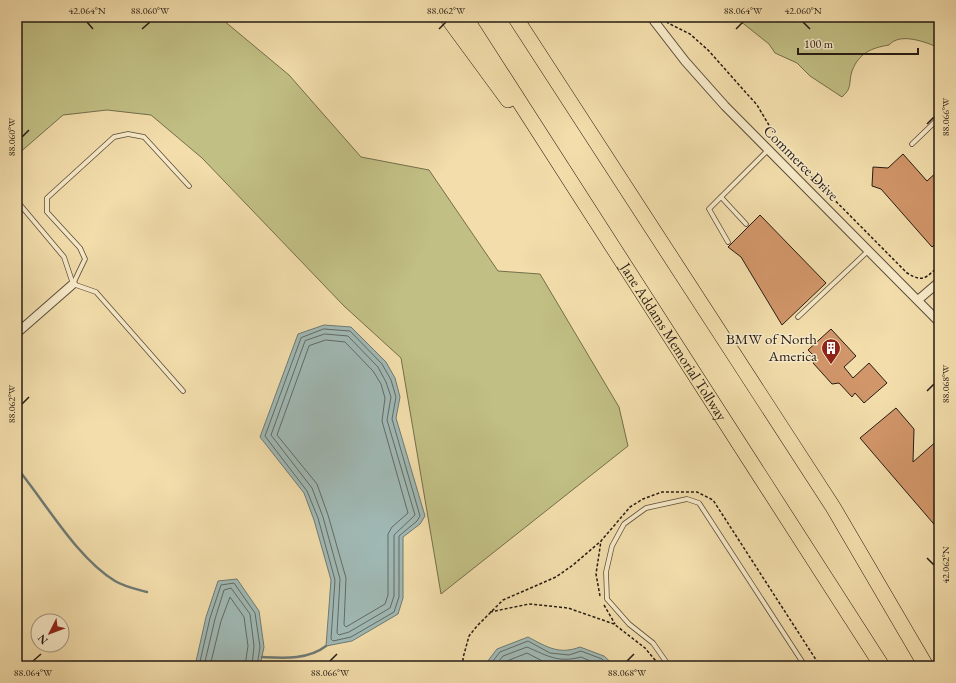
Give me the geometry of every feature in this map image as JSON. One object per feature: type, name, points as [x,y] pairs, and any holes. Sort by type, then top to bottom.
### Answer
[{"type":"highway","points":[[447,17],[586,205]]},
{"type":"highway","name":"Jane Addams Memorial Tollway","points":[[465,17],[882,666]]},
{"type":"highway","points":[[515,17],[833,507],[926,666]]},
{"type":"street","name":"Commerce Drive","points":[[651,17],[685,61],[724,106],[939,322]]},
{"type":"street","points":[[918,300],[939,282]]},
{"type":"street","points":[[17,333],[73,284]]},
{"type":"lane","points":[[912,144],[937,120],[939,123]]},
{"type":"lane","points":[[73,284],[86,259],[80,248],[47,212],[47,198],[114,137],[128,134],[144,137],[189,186]]},
{"type":"lane","points":[[728,242],[709,209],[768,150]]},
{"type":"lane","points":[[721,197],[746,224]]},
{"type":"lane","points":[[17,201],[64,257],[73,284]]},
{"type":"lane","points":[[798,317],[869,251]]},
{"type":"lane","points":[[73,284],[96,292],[183,391]]},
{"type":"lane","points":[[669,666],[653,643],[629,624],[607,599],[606,572],[612,546],[624,524],[646,508],[687,499],[699,503],[805,666]]},
{"type":"path","points":[[664,17],[668,23],[690,34],[708,50],[757,105],[782,147],[907,273],[918,279],[924,279],[939,266]]},
{"type":"path","points":[[463,666],[463,658],[469,636],[490,612],[503,600],[556,577],[573,565],[601,541],[630,507],[643,499],[662,492],[697,492],[709,496],[719,509],[820,666]]},
{"type":"path","points":[[490,612],[529,604],[568,608],[614,624],[645,648],[660,666]]},
{"type":"shaded area","points":[[17,17],[216,17],[223,20],[289,75],[361,157],[429,170],[498,271],[540,274],[619,407],[628,446],[441,594],[401,358],[344,306],[202,158],[151,115],[107,110],[63,115],[17,155]]},
{"type":"shaded area","points":[[735,17],[939,17],[939,48],[913,39],[900,39],[889,45],[866,52],[855,65],[852,71],[848,91],[842,97],[810,76],[797,63],[775,53],[769,44]]},
{"type":"water","points":[[324,325],[351,327],[386,362],[395,378],[400,397],[396,418],[425,516],[420,524],[403,537],[403,598],[398,614],[352,641],[326,646],[331,580],[314,520],[304,493],[260,437],[298,334]]},
{"type":"water","points":[[237,579],[259,611],[264,647],[260,666],[195,666],[206,617],[218,581]]},
{"type":"water","points":[[528,637],[553,649],[566,650],[580,647],[604,656],[615,666],[484,666],[497,649]]},
{"type":"building","points":[[903,154],[927,181],[939,170],[939,241],[932,247],[881,189],[872,186],[873,167],[888,168]]},
{"type":"building","points":[[760,215],[826,283],[782,325],[741,257],[728,247]]},
{"type":"building","name":"BMW of North America","points":[[831,329],[856,356],[844,367],[853,378],[869,363],[887,383],[864,403],[855,393],[852,397],[839,383],[832,384],[813,363],[817,359],[808,350]]},
{"type":"building","points":[[896,408],[914,429],[913,462],[939,439],[939,530],[860,438]]},
{"type":"waterway","points":[[17,468],[62,529],[87,558],[115,581],[147,592]]},
{"type":"waterway","points":[[262,657],[287,658],[303,656],[319,651],[326,646]]},
{"type":"place","name":"BMW of North America","points":[[831,365]]}]
